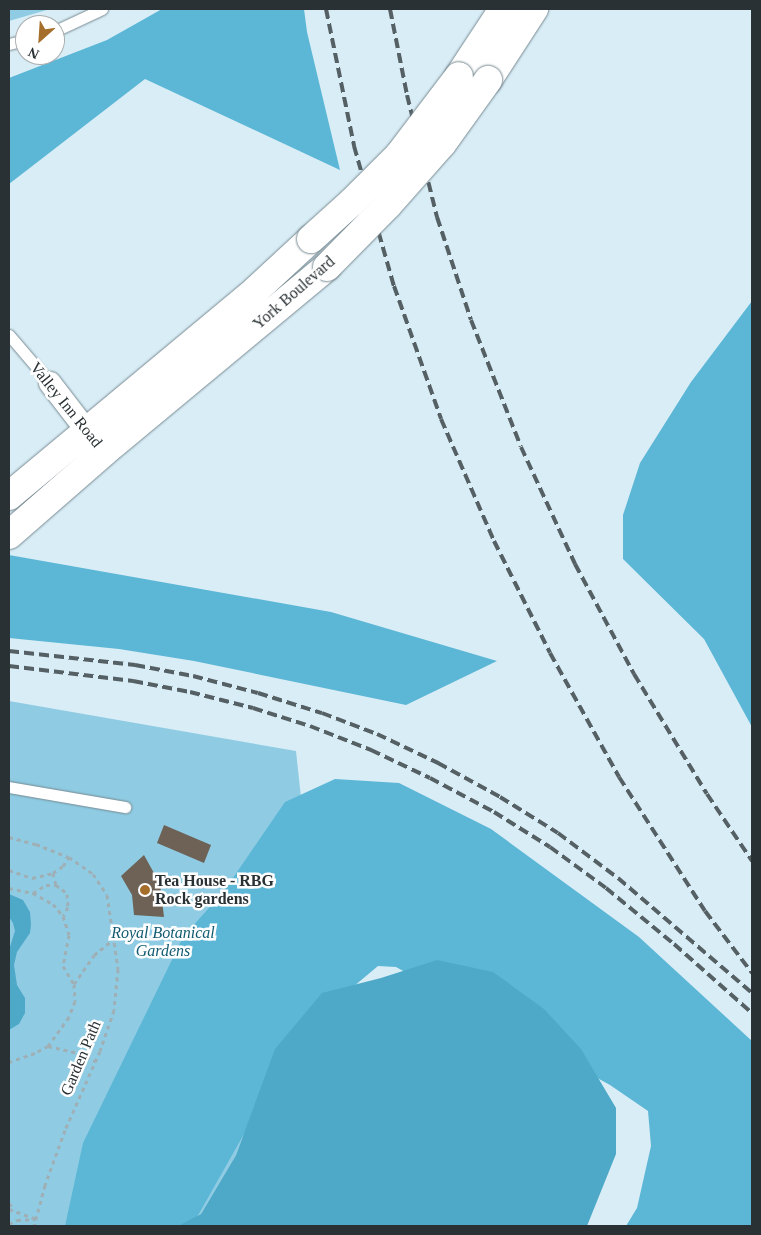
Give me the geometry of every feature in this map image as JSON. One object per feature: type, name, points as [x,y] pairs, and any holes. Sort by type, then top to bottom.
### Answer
[{"type":"main road","name":"York Boulevard","points":[[9,496],[256,290],[399,155],[459,76],[503,9]]},
{"type":"main road","name":"York Boulevard","points":[[9,536],[104,452],[327,267],[388,205],[442,144],[488,80],[534,9]]},
{"type":"street","name":"Valley Inn Road","points":[[50,383],[64,398],[86,432],[104,452]]},
{"type":"lane","points":[[65,26],[102,9]]},
{"type":"lane","name":"Valley Inn Road","points":[[9,335],[50,383]]},
{"type":"lane","points":[[9,787],[125,807]]},
{"type":"path","points":[[9,837],[36,844],[69,858],[63,866],[53,873],[32,878],[9,870]]},
{"type":"path","name":"Garden Path","points":[[34,1226],[45,1185],[65,1130],[95,1061],[114,1010],[118,969],[115,938],[107,895],[93,874],[69,858]]},
{"type":"path","points":[[53,873],[56,885],[67,894],[68,907],[63,916]]},
{"type":"path","points":[[33,893],[41,887],[56,885]]},
{"type":"path","points":[[9,888],[33,893],[53,904],[63,916],[69,935],[64,966],[74,984],[75,1001],[69,1017],[48,1046],[35,1054],[9,1062]]},
{"type":"path","points":[[74,984],[94,955],[115,938]]},
{"type":"path","points":[[48,1046],[79,1053],[95,1061]]},
{"type":"path","points":[[9,1203],[14,1210]]},
{"type":"path","points":[[9,1209],[36,1219]]},
{"type":"path","points":[[9,1224],[18,1220],[36,1219]]},
{"type":"green space","points":[[9,9],[50,9],[30,15],[15,15],[15,19],[9,21]]},
{"type":"green space","name":"Royal Botanical Gardens","points":[[9,701],[296,751],[322,993],[275,1049],[236,1155],[201,1214],[178,1226],[9,1226]]},
{"type":"shaded area","points":[[162,9],[304,9],[307,32],[340,170],[145,79],[9,184],[9,78],[43,65],[65,65],[65,56],[107,40]]},
{"type":"shaded area","points":[[752,301],[752,727],[704,639],[623,559],[623,515],[640,463],[691,382]]},
{"type":"shaded area","points":[[9,555],[331,612],[497,661],[406,705],[194,661],[119,649],[9,638]]},
{"type":"shaded area","points":[[335,779],[399,783],[491,829],[639,937],[752,1041],[752,1226],[626,1226],[637,1208],[651,1146],[648,1111],[610,1085],[396,967],[378,966],[304,1028],[192,1226],[65,1226],[83,1143],[183,937],[224,891],[285,802]]},
{"type":"shaded area","points":[[9,894],[23,900],[30,912],[31,925],[30,933],[17,952],[14,965],[17,985],[25,998],[25,1013],[19,1024],[9,1030],[9,950],[15,931],[9,917]]},
{"type":"shaded area","points":[[437,960],[493,972],[544,1009],[581,1049],[616,1108],[616,1154],[587,1226],[178,1226],[201,1214],[236,1155],[275,1049],[322,993],[381,978]]},
{"type":"building","points":[[164,825],[211,845],[204,863],[157,843]]},
{"type":"building","name":"Tea House - RBG Rock gardens","points":[[144,855],[160,884],[164,917],[134,915],[132,895],[121,876]]},
{"type":"railway","points":[[326,9],[354,146],[394,286],[441,419],[494,541],[550,653],[619,777],[705,911],[752,973]]},
{"type":"railway","points":[[390,9],[407,95],[437,217],[471,320],[521,447],[575,564],[634,674],[707,794],[752,861]]},
{"type":"railway","points":[[9,651],[135,665],[193,676],[258,693],[322,713],[377,734],[438,763],[500,797],[558,833],[618,878],[752,993]]},
{"type":"railway","points":[[9,666],[133,681],[190,692],[253,708],[310,726],[371,750],[430,778],[494,812],[550,847],[606,888],[674,944],[752,1013]]},
{"type":"place","name":"Tea House - RBG Rock gardens","points":[[145,890]]}]
